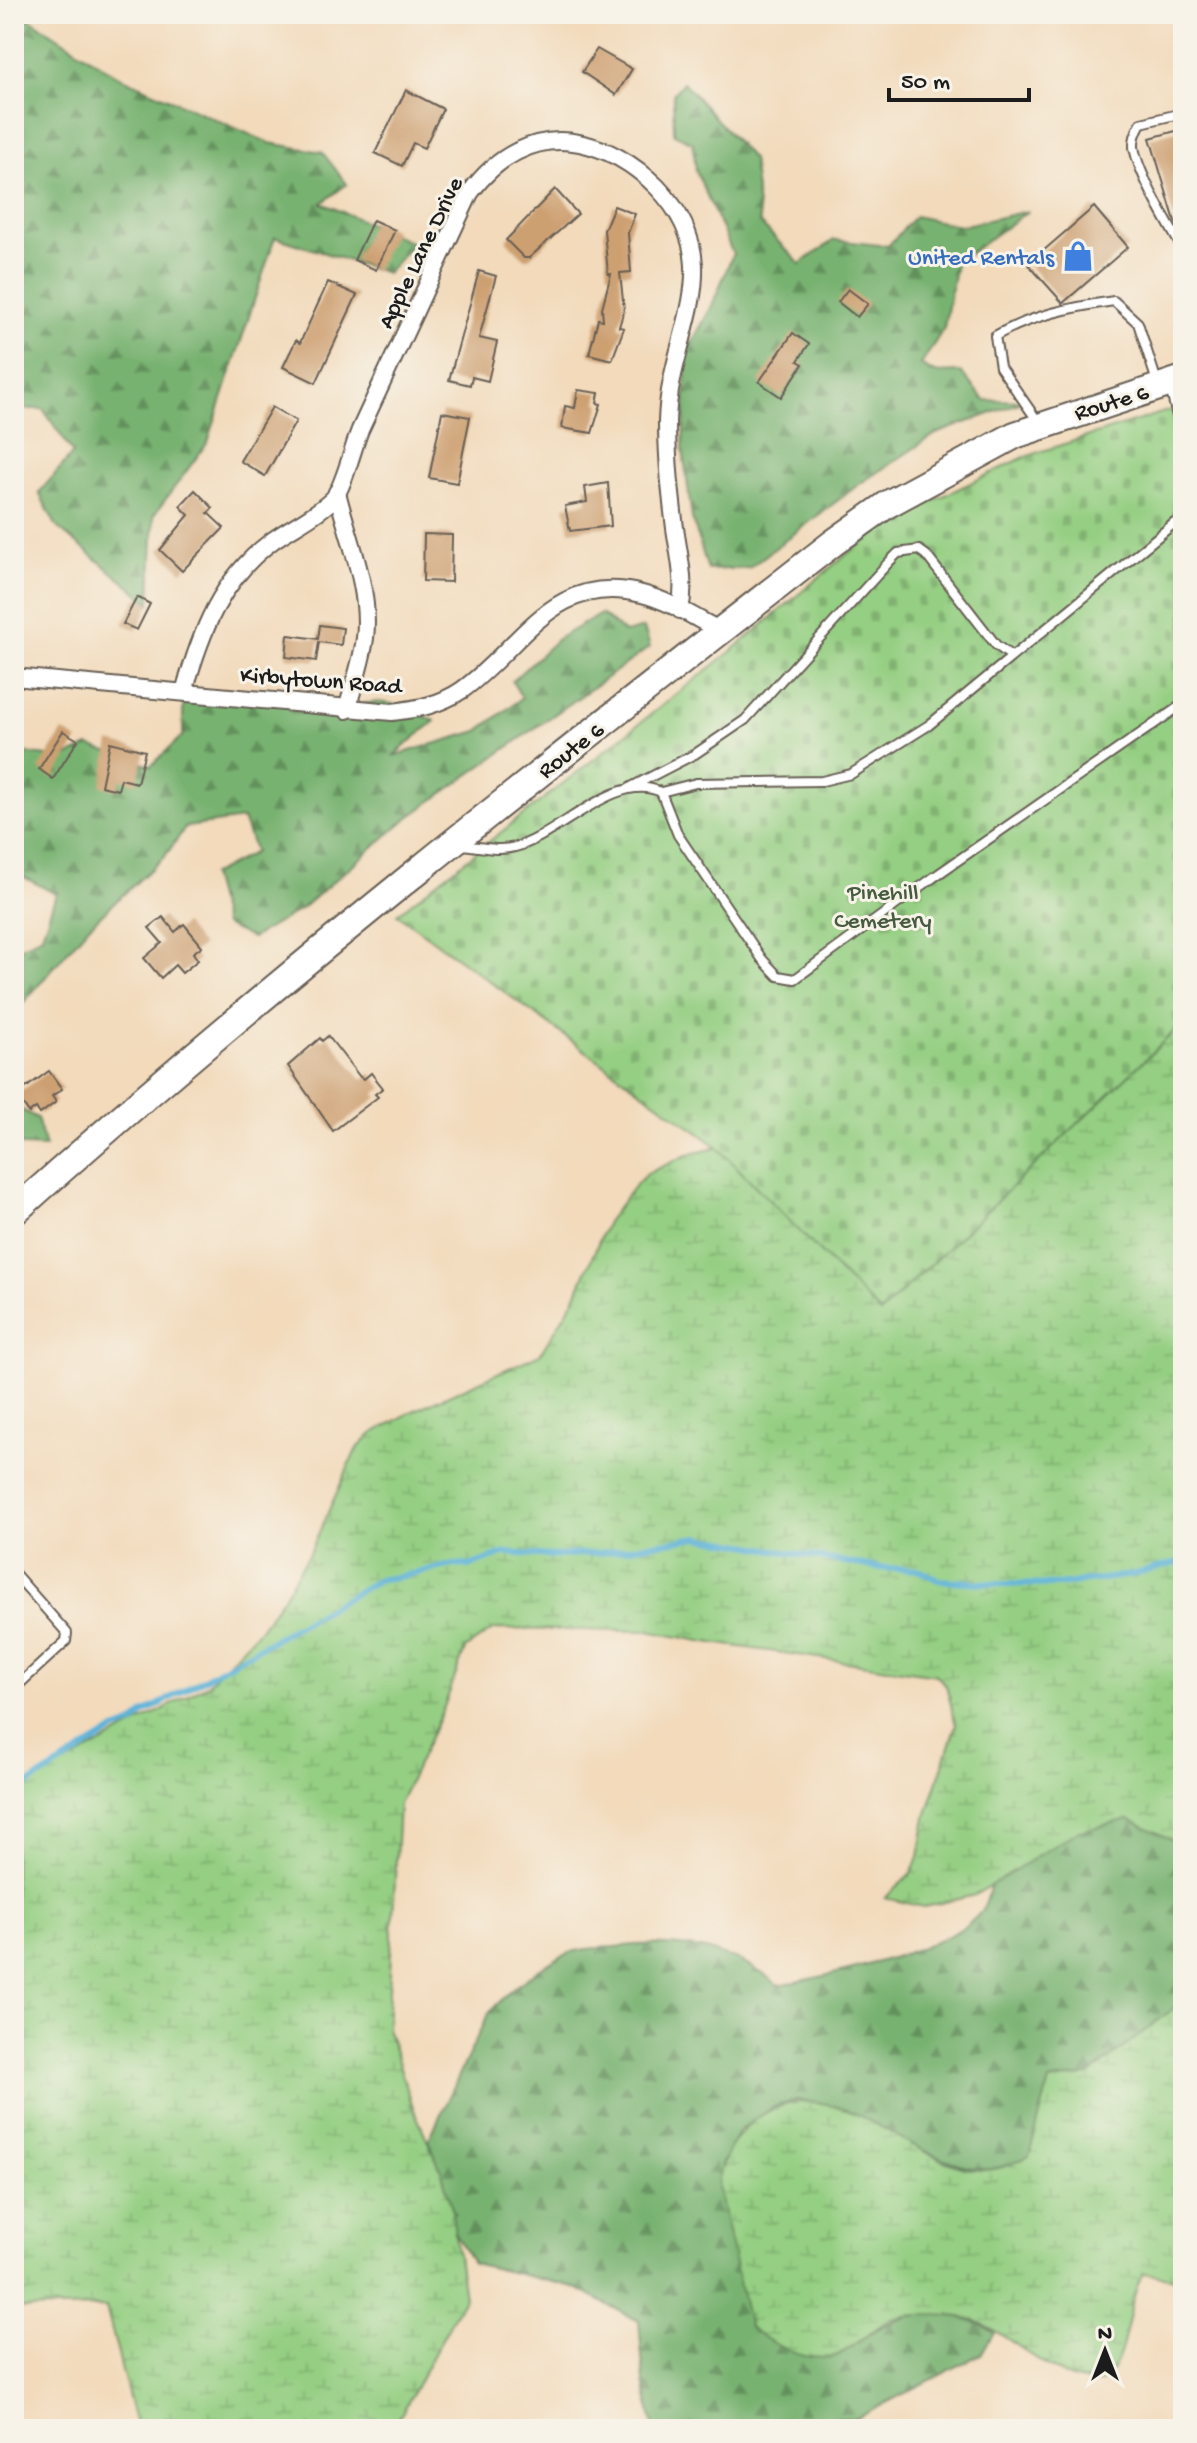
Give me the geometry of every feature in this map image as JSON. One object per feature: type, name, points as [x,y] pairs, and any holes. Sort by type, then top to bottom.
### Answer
[{"type":"main road","name":"Route 6","points":[[14,1212],[229,1025],[451,844],[888,504],[944,470],[1040,425],[1170,383]]},
{"type":"street","name":"Apple Lane Drive","points":[[337,492],[360,430],[475,186],[499,162],[531,145],[563,139],[589,145],[620,157],[646,175],[679,212],[694,245],[694,280],[672,378],[667,424],[673,519],[684,593],[680,610]]},
{"type":"street","points":[[184,692],[198,644],[227,586],[265,546],[337,492],[361,585],[366,623],[347,710]]},
{"type":"street","name":"Kirbytown Road","points":[[14,677],[392,712],[441,702],[476,678],[539,617],[576,596],[620,590],[651,597],[721,631]]},
{"type":"lane","points":[[1183,113],[1141,123],[1135,133],[1134,147],[1159,206],[1183,250]]},
{"type":"lane","points":[[1040,425],[1000,367],[995,336],[1016,324],[1075,306],[1114,301],[1138,323],[1170,383],[1183,440]]},
{"type":"lane","points":[[630,788],[661,792],[696,783],[842,778],[929,725],[1183,516]]},
{"type":"lane","points":[[451,844],[512,849],[695,754],[745,720],[889,562],[905,550],[919,550],[926,555],[986,633],[1011,656]]},
{"type":"lane","points":[[661,792],[678,835],[746,935],[778,976],[790,980],[1183,704]]},
{"type":"lane","points":[[14,1573],[67,1633],[66,1641],[14,1689]]},
{"type":"green space","points":[[24,15],[116,75],[269,143],[322,152],[347,184],[322,203],[413,243],[387,273],[275,237],[208,442],[154,515],[150,603],[57,527],[39,493],[73,453],[43,409],[14,409],[14,51],[18,49]]},
{"type":"green space","points":[[683,82],[752,159],[760,223],[800,264],[834,240],[888,246],[915,216],[961,226],[1028,211],[956,263],[944,328],[921,365],[935,373],[961,372],[984,400],[1024,401],[936,434],[858,485],[749,568],[708,570],[692,518],[683,449],[687,351],[711,308],[733,254],[696,171],[693,143],[674,134],[673,94]]},
{"type":"green space","name":"Pinehill Cemetery","points":[[1183,406],[1183,1023],[880,1313],[714,1144],[397,914],[733,650],[843,557],[897,518],[1027,456]]},
{"type":"green space","points":[[601,614],[625,633],[644,628],[650,647],[405,820],[301,909],[252,938],[224,925],[211,875],[255,852],[243,819],[186,827],[165,856],[88,927],[14,1014],[14,951],[42,935],[56,894],[14,872],[14,772],[24,753],[63,758],[89,746],[151,766],[183,735],[183,697],[308,706],[326,716],[357,705],[381,702],[435,721],[393,756],[478,731],[522,698],[512,681],[557,639]]},
{"type":"green space","points":[[1183,885],[1183,1845],[1129,1819],[1076,1832],[975,1895],[924,1907],[885,1898],[910,1875],[919,1857],[926,1817],[956,1725],[946,1685],[937,1675],[648,1631],[494,1629],[465,1649],[444,1707],[399,1804],[387,2028],[414,2110],[441,2170],[451,2205],[464,2298],[402,2413],[384,2429],[137,2429],[106,2307],[14,2309],[14,1792],[207,1685],[260,1629],[281,1600],[312,1548],[356,1450],[372,1434],[413,1411],[540,1354],[574,1300],[607,1222],[646,1174],[687,1155],[720,1147]]},
{"type":"green space","points":[[14,1106],[37,1118],[45,1147],[23,1146],[14,1139]]},
{"type":"green space","points":[[999,1742],[1183,1845],[1183,2001],[1089,2075],[1049,2082],[1029,2157],[1006,2166],[979,2169],[958,2165],[824,2104],[796,2100],[772,2108],[739,2131],[721,2165],[840,2354],[876,2329],[914,2316],[953,2316],[994,2332],[981,2354],[857,2418],[778,2420],[759,2429],[654,2429],[644,2382],[639,2321],[574,2287],[472,2263],[453,2229],[451,2204],[429,2139],[488,2014],[537,1971],[560,1957],[582,1950],[658,1944],[701,1949],[741,1962],[778,1985],[857,1968],[951,1935],[972,1921],[984,1906],[990,1889],[998,1826]]},
{"type":"green space","points":[[1183,2001],[1183,2279],[1143,2273],[1117,2361],[1101,2383],[1075,2379],[1059,2372],[988,2327],[963,2318],[921,2315],[894,2319],[839,2354],[816,2358],[791,2352],[749,2327],[718,2186],[730,2148],[756,2119],[783,2105],[810,2102],[836,2107],[965,2168],[998,2168],[1029,2156],[1049,2082],[1089,2075]]},
{"type":"building","points":[[597,49],[632,69],[616,95],[582,72]]},
{"type":"building","points":[[406,90],[443,109],[424,148],[413,143],[402,166],[375,153]]},
{"type":"building","points":[[1183,129],[1183,235],[1175,221],[1150,138]]},
{"type":"building","points":[[555,189],[578,214],[529,258],[524,258],[506,240]]},
{"type":"building","points":[[614,206],[635,214],[628,233],[631,272],[620,273],[624,310],[619,327],[624,328],[612,360],[589,354],[598,319],[603,320],[602,308],[611,274],[608,274],[604,230]]},
{"type":"building","name":"United Rentals","points":[[1094,207],[1128,247],[1063,303],[1028,264]]},
{"type":"building","points":[[373,220],[395,230],[376,270],[354,260]]},
{"type":"building","points":[[479,271],[496,276],[479,338],[497,342],[488,381],[472,377],[470,385],[449,380]]},
{"type":"building","points":[[328,282],[357,295],[316,383],[283,367],[296,340],[300,343]]},
{"type":"building","points":[[848,289],[868,304],[857,317],[838,302]]},
{"type":"building","points":[[793,333],[809,344],[798,361],[803,364],[781,397],[759,382]]},
{"type":"building","points":[[578,390],[599,393],[597,403],[601,404],[592,433],[562,428],[565,406],[575,408]]},
{"type":"building","points":[[272,407],[296,421],[265,476],[240,461]]},
{"type":"building","points":[[442,412],[470,417],[457,483],[429,478]]},
{"type":"building","points":[[608,483],[611,526],[570,531],[565,506],[587,502],[585,487]]},
{"type":"building","points":[[195,490],[213,508],[208,513],[224,528],[182,571],[160,550],[189,515],[180,506]]},
{"type":"building","points":[[424,534],[452,535],[451,582],[423,581]]},
{"type":"building","points":[[137,597],[150,604],[137,630],[123,624]]},
{"type":"building","points":[[320,625],[343,628],[341,645],[319,642],[316,661],[286,657],[288,635],[318,639]]},
{"type":"building","points":[[63,731],[78,740],[53,779],[39,769]]},
{"type":"building","points":[[110,742],[145,751],[137,783],[121,779],[118,790],[101,786]]},
{"type":"building","points":[[163,917],[175,932],[184,924],[202,946],[193,953],[198,960],[182,973],[175,965],[161,978],[144,958],[162,943],[149,928]]},
{"type":"building","points":[[328,1036],[360,1077],[364,1079],[371,1073],[383,1088],[375,1094],[378,1097],[333,1131],[288,1066],[320,1038],[322,1041]]},
{"type":"building","points":[[49,1071],[62,1089],[52,1096],[56,1102],[40,1114],[36,1108],[29,1113],[16,1095]]},
{"type":"waterway","points":[[14,1793],[115,1730],[134,1723],[144,1713],[380,1579],[452,1566],[469,1566],[506,1553],[552,1556],[600,1553],[698,1537],[880,1568],[919,1570],[938,1580],[1059,1585],[1132,1575],[1183,1561]]},
{"type":"place","name":"United Rentals","points":[[1078,256]]}]
